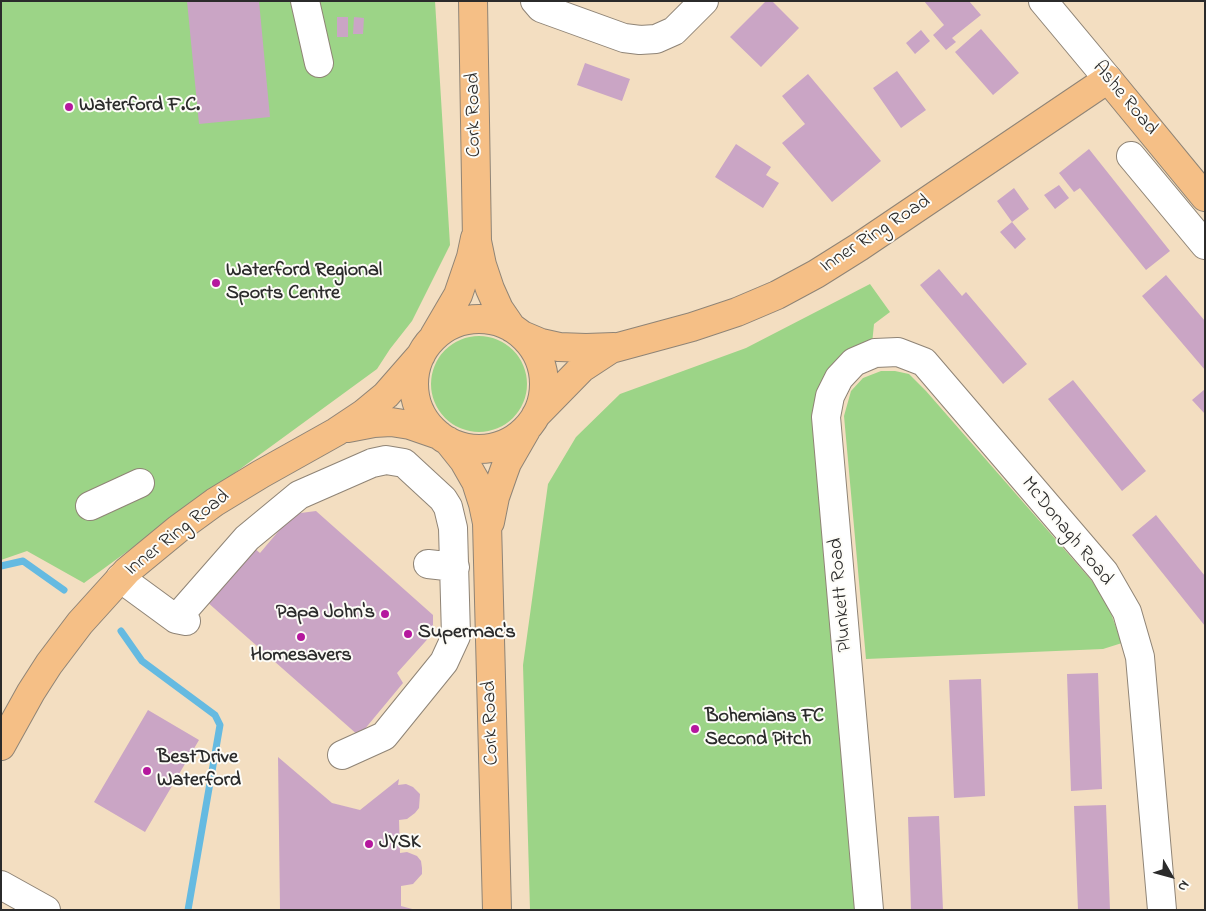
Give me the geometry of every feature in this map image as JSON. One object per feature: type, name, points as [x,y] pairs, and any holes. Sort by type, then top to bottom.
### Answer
[{"type":"main road","name":"Cork Road","points":[[472,1],[476,229]]},
{"type":"main road","name":"Ashe Road","points":[[1108,79],[1205,196]]},
{"type":"main road","name":"Inner Ring Road","points":[[517,332],[541,343],[559,347],[586,348],[622,345],[714,321],[758,304],[795,286],[859,247],[1108,79]]},
{"type":"main road","points":[[476,229],[480,258],[490,289],[500,309],[517,332],[535,351],[544,376],[542,402],[502,474],[492,507],[488,536]]},
{"type":"main road","points":[[476,229],[471,256],[463,281],[452,306],[417,364],[414,392],[417,406],[423,418],[464,461],[476,482],[486,513],[488,536]]},
{"type":"main road","points":[[427,346],[453,324],[466,320],[494,320],[517,332]]},
{"type":"main road","name":"Inner Ring Road","points":[[532,420],[582,368],[622,345]]},
{"type":"main road","name":"Inner Ring Road","points":[[1,746],[49,664],[85,617],[120,578],[162,541],[215,502],[336,432],[375,404],[427,346]]},
{"type":"main road","points":[[443,438],[469,448],[483,449],[496,447],[519,435],[532,420]]},
{"type":"main road","name":"Inner Ring Road","points":[[336,432],[365,424],[382,422],[410,425],[443,438]]},
{"type":"main road","name":"Cork Road","points":[[488,536],[497,910]]},
{"type":"street","points":[[306,1],[319,63]]},
{"type":"street","points":[[535,1],[541,8],[624,38],[640,40],[656,39],[674,31],[704,1]]},
{"type":"street","name":"Ashe Road","points":[[1043,1],[1108,79]]},
{"type":"street","points":[[1130,156],[1202,234]]},
{"type":"street","name":"Plunkett Road","points":[[869,910],[826,417],[830,396],[839,378],[854,362],[875,353],[898,352],[924,362]]},
{"type":"street","name":"McDonagh Road","points":[[924,362],[1104,572],[1127,612],[1140,657],[1162,910]]},
{"type":"street","points":[[120,578],[181,620],[247,538],[299,495],[372,463],[386,460],[404,463],[443,499],[448,506],[453,528],[456,636],[444,662],[384,736],[342,755]]},
{"type":"street","points":[[90,506],[140,483]]},
{"type":"street","points":[[428,564],[454,568]]},
{"type":"street","points":[[1,885],[46,910]]},
{"type":"green space","name":"Waterford Regional Sports Centre","points":[[1,1],[435,1],[450,245],[412,321],[377,369],[84,583],[27,551],[1,560]]},
{"type":"green space","points":[[870,284],[890,312],[874,324],[872,344],[823,381],[859,910],[530,910],[523,665],[548,484],[576,437],[620,394],[746,348]]},
{"type":"green space","points":[[479,336],[497,340],[513,350],[523,366],[527,384],[523,402],[513,418],[497,428],[479,432],[461,428],[445,418],[435,402],[431,384],[435,366],[445,350],[461,340]]},
{"type":"green space","points":[[881,371],[909,374],[926,391],[1092,581],[1107,603],[1122,643],[1103,649],[866,659],[844,416],[851,391],[863,378]]},
{"type":"building","points":[[187,1],[259,1],[270,117],[199,124]]},
{"type":"building","points":[[766,1],[772,1],[799,28],[761,67],[730,37]]},
{"type":"building","points":[[924,1],[969,1],[981,15],[952,38],[956,42],[946,50],[933,35],[944,25]]},
{"type":"building","points":[[337,17],[348,17],[348,37],[337,37]]},
{"type":"building","points":[[354,17],[364,18],[363,34],[353,34]]},
{"type":"building","points":[[981,29],[1019,73],[993,95],[955,52]]},
{"type":"building","points":[[921,30],[930,41],[915,54],[906,43]]},
{"type":"building","points":[[585,63],[630,79],[622,101],[577,85]]},
{"type":"building","points":[[897,71],[926,110],[901,128],[873,88]]},
{"type":"building","points":[[808,74],[881,161],[832,202],[782,143],[805,124],[782,96]]},
{"type":"building","points":[[736,144],[771,167],[766,175],[779,183],[763,208],[715,177]]},
{"type":"building","points":[[1089,149],[1170,251],[1146,270],[1080,188],[1074,192],[1059,173]]},
{"type":"building","points":[[1059,185],[1069,198],[1055,209],[1044,195]]},
{"type":"building","points":[[1014,188],[1029,209],[1012,222],[997,201]]},
{"type":"building","points":[[1012,222],[1026,239],[1015,249],[1000,232]]},
{"type":"building","points":[[939,269],[962,296],[966,292],[1027,364],[1003,384],[920,285]]},
{"type":"building","points":[[1166,275],[1205,321],[1205,370],[1142,296]]},
{"type":"building","points":[[1073,380],[1146,471],[1122,491],[1048,399]]},
{"type":"building","points":[[1205,389],[1205,414],[1192,400]]},
{"type":"building","points":[[316,511],[433,615],[433,633],[397,673],[403,683],[359,736],[206,601],[254,548],[260,553],[293,514]]},
{"type":"building","points":[[1156,515],[1205,576],[1205,626],[1132,535]]},
{"type":"building","points":[[1098,673],[1102,789],[1071,791],[1067,674]]},
{"type":"building","points":[[981,679],[985,796],[954,798],[949,680]]},
{"type":"building","name":"BestDrive Waterford","points":[[148,710],[199,740],[145,832],[94,802]]},
{"type":"building","points":[[278,757],[332,803],[360,810],[399,779],[398,785],[406,784],[413,787],[420,794],[419,808],[415,813],[407,819],[399,820],[400,853],[407,852],[417,856],[421,861],[422,874],[413,884],[401,886],[401,906],[416,910],[280,910]]},
{"type":"building","points":[[1106,805],[1110,910],[1078,910],[1074,806]]},
{"type":"building","points":[[939,816],[943,910],[911,910],[908,817]]},
{"type":"waterway","points":[[1,566],[23,561],[64,590]]},
{"type":"waterway","points":[[121,631],[142,661],[215,715],[220,725],[188,910]]},
{"type":"place","name":"Waterford F.C.","points":[[69,107]]},
{"type":"place","name":"Waterford Regional Sports Centre","points":[[216,283]]},
{"type":"place","name":"Papa John's","points":[[385,614]]},
{"type":"place","name":"Supermac's","points":[[408,634]]},
{"type":"place","name":"Homesavers","points":[[301,637]]},
{"type":"place","name":"Bohemians FC Second Pitch","points":[[695,729]]},
{"type":"place","name":"BestDrive Waterford","points":[[147,771]]},
{"type":"place","name":"JYSK","points":[[369,844]]}]
